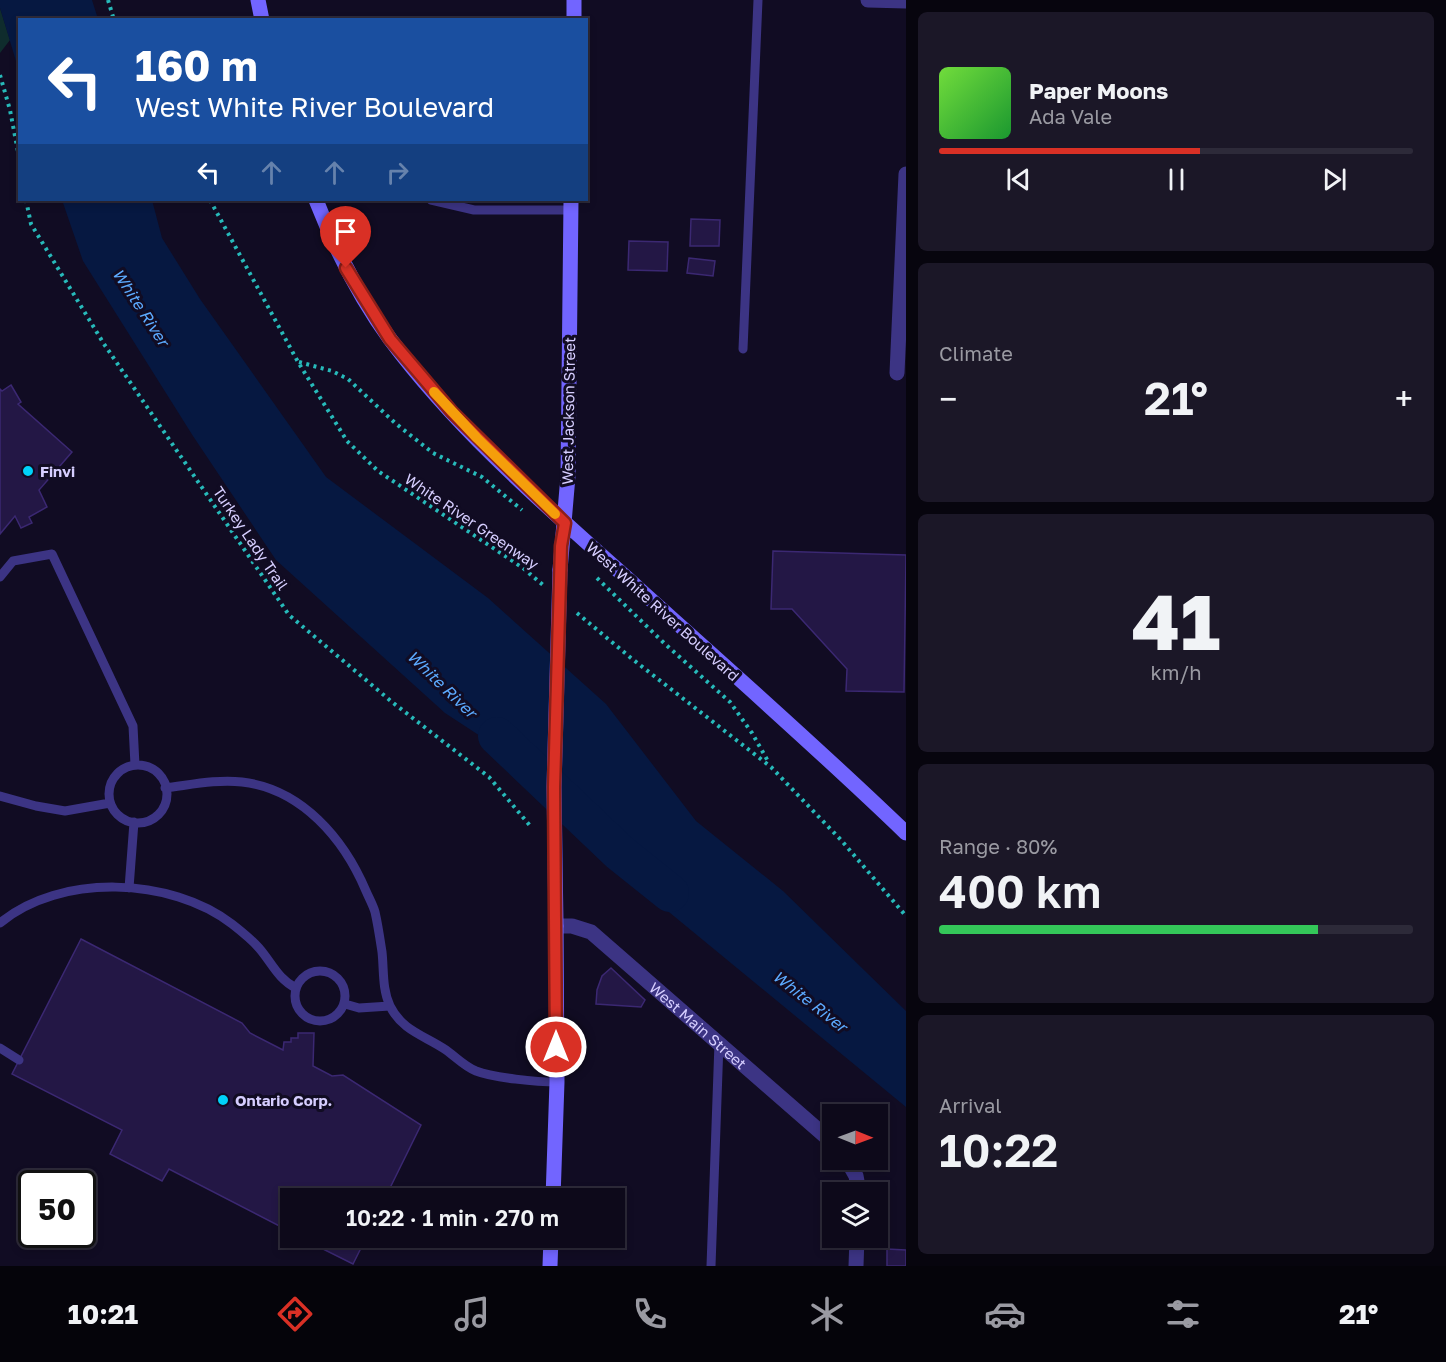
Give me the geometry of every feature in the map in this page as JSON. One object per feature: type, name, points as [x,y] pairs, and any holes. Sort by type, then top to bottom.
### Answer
[{"type":"main road","points":[[258,0],[262,18]]},
{"type":"main road","points":[[574,0],[574,18]]},
{"type":"main road","name":"West White River Boulevard","points":[[316,201],[346,268],[390,339],[452,412],[565,523],[833,764],[906,833]]},
{"type":"main road","name":"West Jackson Street","points":[[553,1188],[557,1082],[554,787],[561,546],[568,476],[571,205]]},
{"type":"main road","points":[[550,1266],[551,1248]]},
{"type":"street","points":[[868,0],[906,1]]},
{"type":"street","points":[[897,373],[906,174]]},
{"type":"street","name":"West Main Street","points":[[556,926],[572,926],[591,932],[822,1134]]},
{"type":"street","points":[[856,1266],[857,1248]]},
{"type":"lane","points":[[744,349],[758,0]]},
{"type":"lane","points":[[436,201],[474,210],[571,205]]},
{"type":"lane","points":[[0,577],[13,561],[52,554],[132,726],[135,765]]},
{"type":"lane","points":[[135,765],[154,770],[160,776],[165,788],[165,802],[161,810],[147,821],[134,822],[122,818],[115,812],[110,802],[109,795],[114,778],[120,771],[135,765]]},
{"type":"lane","points":[[165,788],[211,782],[242,782],[269,788],[296,801],[323,824],[343,848],[359,873],[375,910],[382,953],[383,983],[390,1006],[399,1019],[416,1035],[446,1050],[464,1065],[477,1072],[536,1082],[557,1082]]},
{"type":"lane","points":[[0,796],[65,811],[110,802]]},
{"type":"lane","points":[[129,888],[134,822]]},
{"type":"lane","points":[[0,923],[24,908],[49,897],[81,889],[129,888],[169,895],[200,905],[231,923],[258,947],[277,975],[296,988]]},
{"type":"lane","points":[[315,971],[327,971],[339,978],[344,986],[345,1004],[341,1011],[326,1021],[308,1019],[297,1006],[296,988],[306,975],[315,971]]},
{"type":"lane","points":[[345,1004],[359,1008],[390,1006]]},
{"type":"lane","points":[[711,1266],[719,1043]]},
{"type":"lane","points":[[0,1048],[19,1060]]},
{"type":"path","points":[[108,0],[113,18]]},
{"type":"path","points":[[0,75],[18,152]]},
{"type":"path","name":"Turkey Lady Trail","points":[[26,201],[31,224],[104,344],[289,615],[392,702],[489,777],[532,828]]},
{"type":"path","name":"White River Greenway","points":[[211,201],[298,362],[347,441],[378,471],[523,568],[550,590]]},
{"type":"path","points":[[298,362],[332,371],[348,379],[395,423],[433,453],[482,477],[526,514]]},
{"type":"path","points":[[597,578],[665,644],[730,702],[752,733],[771,767]]},
{"type":"path","points":[[568,605],[631,658],[771,767],[841,840],[906,916]]},
{"type":"green space","points":[[0,8],[10,40],[0,53]]},
{"type":"water","points":[[0,0],[92,0],[98,18],[18,18],[18,68],[0,8]]},
{"type":"water","points":[[62,201],[152,201],[162,238],[200,299],[326,477],[488,598],[606,704],[696,821],[783,891],[906,1011],[906,1107],[658,903],[598,813],[445,713],[276,560],[193,436],[83,261]]},
{"type":"building","points":[[691,219],[720,220],[719,246],[690,246]]},
{"type":"building","points":[[629,241],[668,242],[667,271],[628,270]]},
{"type":"building","points":[[689,258],[715,261],[713,276],[687,273]]},
{"type":"building","name":"Finvi","points":[[11,385],[21,402],[18,404],[72,452],[39,490],[47,507],[29,517],[32,523],[21,528],[15,516],[0,534],[0,389],[2,391]]},
{"type":"building","points":[[773,551],[906,555],[904,692],[846,691],[847,669],[792,609],[771,609]]},
{"type":"building","name":"Ontario Corp.","points":[[81,939],[242,1023],[250,1033],[283,1050],[284,1042],[291,1042],[291,1038],[298,1038],[298,1033],[314,1033],[313,1066],[332,1076],[343,1075],[421,1125],[390,1188],[280,1188],[280,1226],[169,1169],[162,1181],[110,1154],[122,1130],[12,1074]]},
{"type":"building","points":[[611,968],[645,1000],[641,1007],[596,1004],[597,990],[602,976]]},
{"type":"building","points":[[321,1248],[361,1248],[353,1264]]},
{"type":"building","points":[[887,1249],[906,1250],[906,1266],[887,1266]]},
{"type":"waterway","name":"White River","points":[[497,736],[620,853],[670,893]]},
{"type":"slow traffic","points":[[434,392],[477,438],[555,514]]},
{"type":"place","name":"Finvi","points":[[28,471]]},
{"type":"place","name":"Ontario Corp.","points":[[223,1100]]},
{"type":"route","points":[[346,268],[390,339],[452,412],[565,523],[561,546],[555,706],[556,1047]]}]
